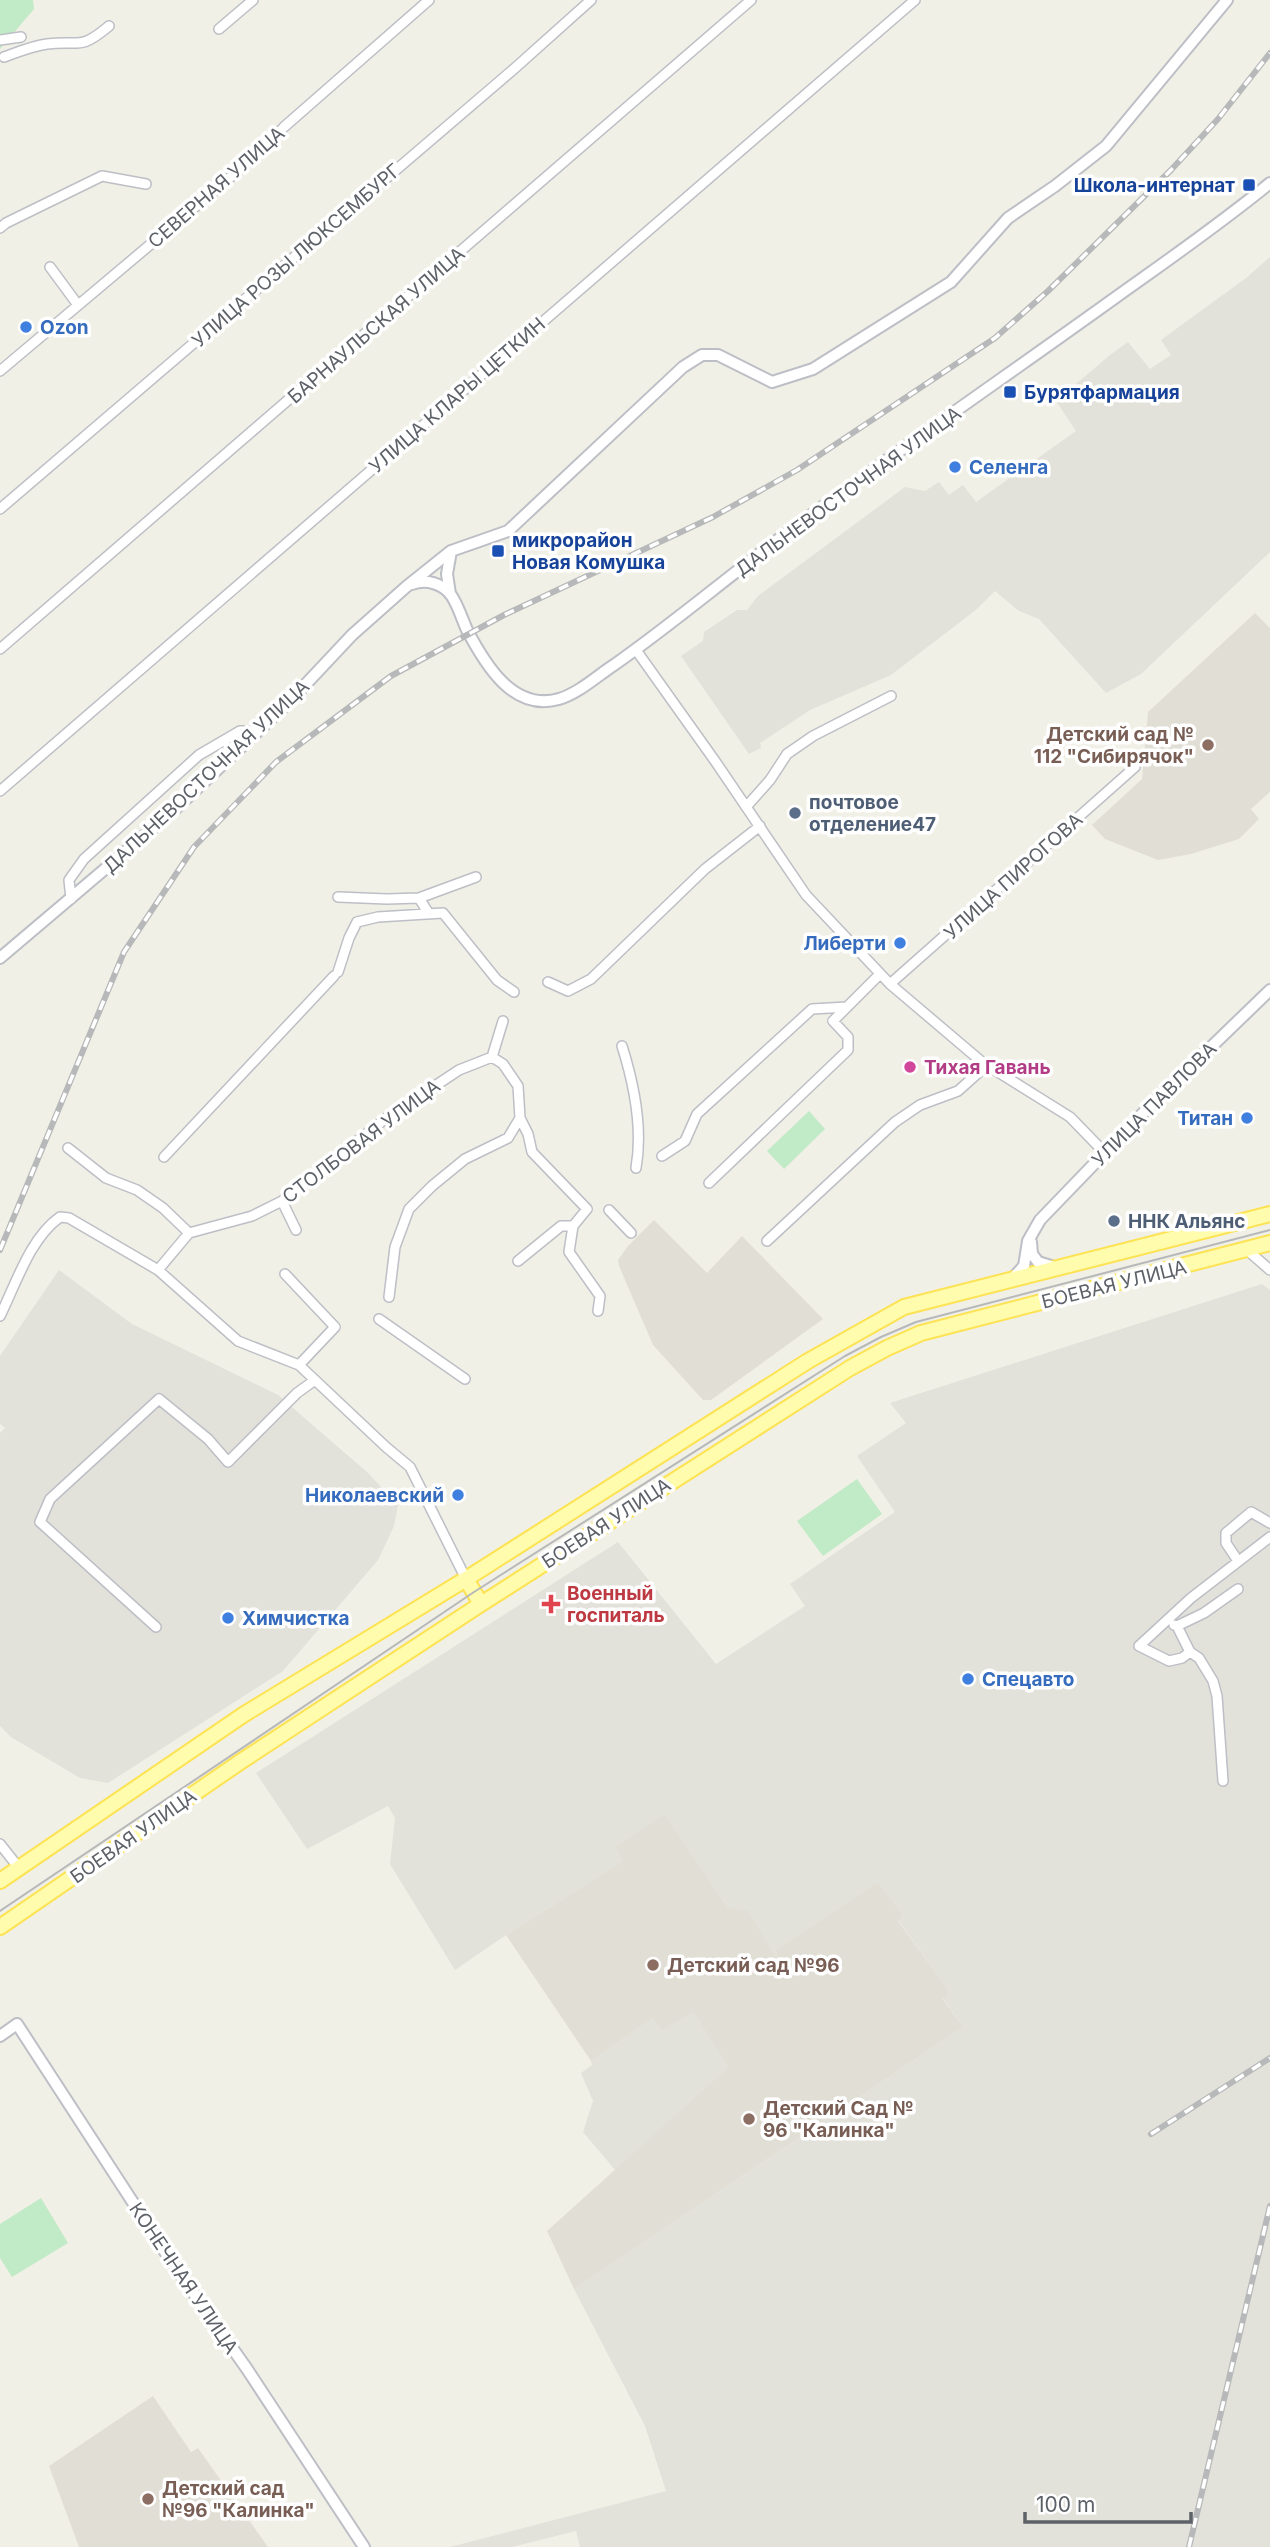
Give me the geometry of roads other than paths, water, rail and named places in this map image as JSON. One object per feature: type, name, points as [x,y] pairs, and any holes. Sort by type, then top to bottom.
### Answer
[{"type":"main road","name":"БОЕВАЯ УЛИЦА","points":[[0,1881],[243,1715],[856,1332],[904,1307],[1270,1214]]},
{"type":"main road","name":"БОЕВАЯ УЛИЦА","points":[[0,1927],[240,1762],[481,1604],[822,1385],[887,1348],[921,1333],[1270,1243]]},
{"type":"main road","points":[[466,1578],[481,1604]]},
{"type":"street","points":[[219,29],[253,0]]},
{"type":"street","name":"СЕВЕРНАЯ УЛИЦА","points":[[0,371],[265,148],[284,127],[429,0]]},
{"type":"street","name":"УЛИЦА РОЗЫ ЛЮКСЕМБУРГ","points":[[0,509],[591,0]]},
{"type":"street","name":"БАРНАУЛЬСКАЯ УЛИЦА","points":[[0,649],[751,0]]},
{"type":"street","name":"УЛИЦА КЛАРЫ ЦЕТКИН","points":[[0,791],[915,0]]},
{"type":"street","name":"ДАЛЬНЕВОСТОЧНАЯ УЛИЦА","points":[[0,958],[171,813],[290,701],[352,635],[406,587],[451,551],[508,531],[683,367],[702,355],[718,355],[772,382],[813,369],[951,282],[1008,218],[1106,146],[1227,0]]},
{"type":"street","points":[[4,57],[49,44],[76,45],[92,40],[109,26]]},
{"type":"street","points":[[0,40],[21,37]]},
{"type":"street","points":[[0,228],[102,176],[146,184]]},
{"type":"street","name":"ДАЛЬНЕВОСТОЧНАЯ УЛИЦА","points":[[451,551],[447,574],[450,594],[469,633],[497,677],[511,691],[528,699],[560,699],[579,690],[636,650],[772,544],[1177,255],[1270,183]]},
{"type":"street","points":[[50,267],[78,305]]},
{"type":"street","points":[[406,587],[419,582],[435,583],[450,594]]},
{"type":"street","points":[[636,650],[806,895],[890,984],[987,1065],[1070,1117],[1105,1153]]},
{"type":"street","points":[[746,807],[770,780],[787,754],[813,736],[891,696]]},
{"type":"street","points":[[71,899],[69,880],[84,859],[199,755],[240,731],[258,731]]},
{"type":"street","name":"УЛИЦА ПИРОГОВА","points":[[890,984],[1135,767]]},
{"type":"street","points":[[548,982],[568,991],[591,979],[705,869],[760,827]]},
{"type":"street","points":[[338,897],[387,900],[419,898],[475,877]]},
{"type":"street","points":[[419,898],[429,914]]},
{"type":"street","points":[[164,1157],[336,974],[357,922],[378,917],[443,913],[497,980],[514,992]]},
{"type":"street","points":[[709,1183],[848,1050],[848,1037],[833,1021],[880,974]]},
{"type":"street","name":"УЛИЦА ПАВЛОВА","points":[[1013,1278],[1024,1266],[1028,1241],[1040,1220],[1270,990]]},
{"type":"street","points":[[662,1156],[685,1140],[697,1114],[812,1009],[847,1007]]},
{"type":"street","points":[[503,1021],[492,1057],[503,1064],[518,1086],[520,1118],[528,1134],[532,1152],[587,1209],[573,1226],[569,1252],[600,1296],[598,1311]]},
{"type":"street","points":[[622,1046],[636,1108],[639,1151],[636,1168]]},
{"type":"street","name":"СТОЛБОВАЯ УЛИЦА","points":[[189,1233],[251,1216],[282,1202],[385,1119],[459,1070],[492,1057]]},
{"type":"street","points":[[767,1241],[895,1122],[920,1105],[958,1091],[987,1065]]},
{"type":"street","points":[[390,1297],[395,1247],[409,1209],[465,1159],[508,1138],[520,1118]]},
{"type":"street","points":[[68,1147],[106,1178],[137,1190],[163,1208],[189,1233],[158,1270]]},
{"type":"street","points":[[282,1202],[296,1230]]},
{"type":"street","points":[[609,1210],[631,1233]]},
{"type":"street","points":[[0,1316],[34,1246],[47,1227],[60,1217],[69,1218],[158,1270],[238,1341],[299,1365],[410,1467],[466,1578]]},
{"type":"street","points":[[1040,1220],[1031,1244],[1032,1254],[1038,1262],[1055,1267]]},
{"type":"street","points":[[518,1261],[561,1226],[573,1226]]},
{"type":"street","points":[[1246,1249],[1270,1270]]},
{"type":"street","points":[[285,1274],[335,1327],[299,1365]]},
{"type":"street","points":[[379,1320],[465,1379]]},
{"type":"street","points":[[156,1628],[40,1522],[50,1499],[159,1399],[208,1439],[228,1462],[297,1393],[315,1380]]},
{"type":"street","points":[[1238,1561],[1226,1543],[1226,1533],[1251,1512],[1270,1523]]},
{"type":"street","points":[[1190,1652],[1182,1658],[1169,1661],[1139,1646],[1161,1624],[1270,1537]]},
{"type":"street","points":[[1161,1624],[1177,1626],[1204,1613],[1238,1589]]},
{"type":"street","points":[[1177,1626],[1190,1652],[1199,1658],[1213,1681],[1217,1696],[1223,1782]]},
{"type":"street","points":[[0,1844],[19,1868]]},
{"type":"street","name":"КОНЕЧНАЯ УЛИЦА","points":[[0,2036],[17,2024],[171,2261],[247,2369],[365,2547]]},
{"type":"tram line","points":[[0,1911],[474,1592],[845,1356],[916,1322],[1270,1230]]},
{"type":"railway","points":[[0,1250],[124,952],[194,847],[276,762],[391,676],[504,615],[713,517],[797,470],[995,338],[1048,291],[1171,170],[1218,119],[1270,53]]},
{"type":"railway","points":[[1151,2134],[1270,2058]]},
{"type":"railway","points":[[1189,2547],[1270,2206]]},
{"type":"place","name":"Школа-интернат","points":[[1249,185]]},
{"type":"place","name":"Ozon","points":[[26,327]]},
{"type":"place","name":"Бурятфармация","points":[[1010,392]]},
{"type":"place","name":"Селенга","points":[[955,467]]},
{"type":"place","name":"микрорайон Новая Комушка","points":[[498,551]]},
{"type":"place","name":"Детский сад № 112 \"Сибирячок\"","points":[[1208,745]]},
{"type":"place","name":"почтовое отделение47","points":[[795,813]]},
{"type":"place","name":"Либерти","points":[[900,943]]},
{"type":"place","name":"Тихая Гавань","points":[[910,1067]]},
{"type":"place","name":"Титан","points":[[1247,1118]]},
{"type":"place","name":"ННК Альянс","points":[[1114,1221]]},
{"type":"place","name":"Николаевский","points":[[458,1495]]},
{"type":"place","name":"Военный госпиталь","points":[[551,1604]]},
{"type":"place","name":"Химчистка","points":[[228,1618]]},
{"type":"place","name":"Спецавто","points":[[968,1679]]},
{"type":"place","name":"Детский сад №96","points":[[653,1965]]},
{"type":"place","name":"Детский Сад № 96 \"Калинка\"","points":[[749,2119]]},
{"type":"place","name":"Детский сад №96 \"Калинка\"","points":[[148,2499]]}]
